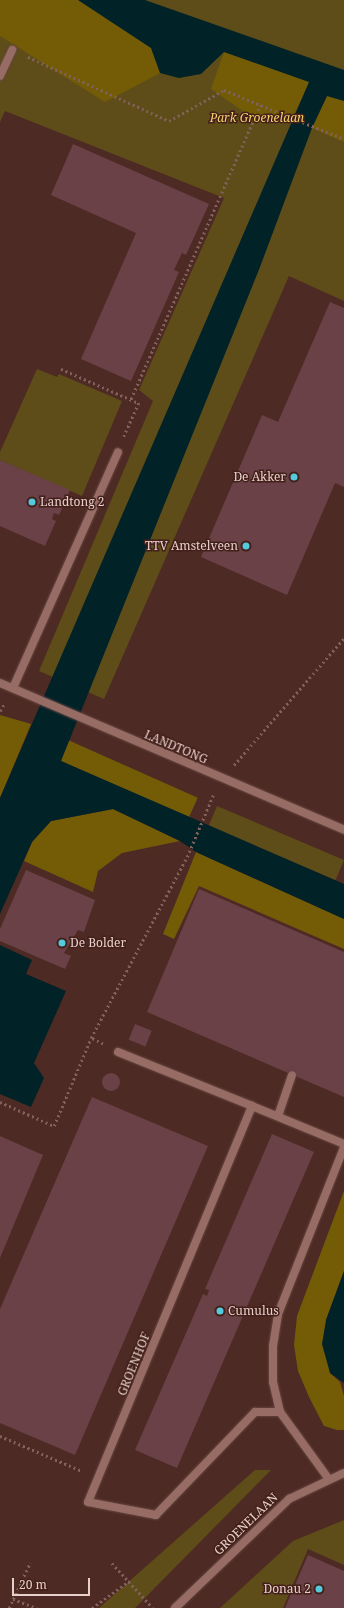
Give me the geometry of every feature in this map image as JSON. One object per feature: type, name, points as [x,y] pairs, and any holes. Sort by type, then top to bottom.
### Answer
[{"type":"street","points":[[0,76],[12,50]]},
{"type":"street","points":[[13,688],[118,452]]},
{"type":"street","name":"LANDTONG","points":[[0,682],[91,724],[220,780],[344,830]]},
{"type":"street","points":[[118,1052],[344,1144]]},
{"type":"street","points":[[278,1116],[292,1075]]},
{"type":"street","name":"GROENHOF","points":[[252,1106],[88,1502],[156,1515],[255,1412],[280,1412]]},
{"type":"street","points":[[328,1478],[280,1412],[273,1382],[278,1314],[344,1147]]},
{"type":"street","name":"GROENELAAN","points":[[175,1608],[289,1499],[328,1478],[344,1473]]},
{"type":"path","points":[[12,50],[169,121],[224,90],[333,137],[344,139]]},
{"type":"path","points":[[131,400],[260,105]]},
{"type":"path","points":[[61,369],[139,403],[118,452]]},
{"type":"path","points":[[0,1102],[54,1126],[91,1038],[187,857],[220,780],[344,638]]},
{"type":"path","points":[[91,1038],[118,1052]]},
{"type":"path","points":[[0,1436],[99,1478]]},
{"type":"path","points":[[9,1608],[30,1563]]},
{"type":"path","points":[[112,1563],[154,1608]]},
{"type":"path","points":[[92,1608],[129,1581]]},
{"type":"path","points":[[13,1599],[37,1608]]},
{"type":"green space","name":"Park Groenelaan","points":[[0,0],[344,0],[344,301],[289,276],[104,699],[39,671],[153,401],[139,390],[224,198],[5,111],[0,122]]},
{"type":"green space","points":[[0,0],[78,0],[151,48],[160,73],[105,102],[0,36]]},
{"type":"green space","points":[[224,52],[310,82],[291,120],[262,124],[211,89]]},
{"type":"green space","points":[[327,96],[344,101],[344,142],[312,128]]},
{"type":"green space","points":[[37,369],[57,377],[59,374],[122,401],[82,496],[0,460],[0,452]]},
{"type":"green space","points":[[0,715],[31,724],[0,798]]},
{"type":"green space","points":[[68,740],[198,798],[189,818],[59,760]]},
{"type":"green space","points":[[217,806],[344,860],[335,880],[208,826]]},
{"type":"green space","points":[[113,809],[180,841],[122,853],[98,871],[93,892],[24,861],[32,842],[51,821]]},
{"type":"green space","points":[[196,852],[344,919],[344,949],[199,886],[174,939],[163,934]]},
{"type":"green space","points":[[344,1191],[344,1271],[326,1320],[330,1373],[340,1382],[344,1396],[344,1430],[337,1430],[324,1426],[309,1397],[298,1371],[294,1345],[297,1316]]},
{"type":"green space","points":[[255,1470],[271,1470],[135,1608],[99,1608]]},
{"type":"green space","points":[[344,1520],[344,1565],[308,1549],[283,1608],[220,1608],[293,1541]]},
{"type":"water","points":[[78,0],[145,0],[344,70],[344,101],[327,96],[312,128],[260,267],[61,761],[344,884],[344,919],[196,852],[180,841],[113,809],[51,821],[32,842],[0,914],[0,798],[309,82],[224,52],[201,74],[179,78],[160,73],[151,48]]},
{"type":"water","points":[[0,945],[32,960],[26,974],[66,991],[34,1063],[44,1078],[31,1107],[0,1094]]},
{"type":"water","points":[[344,1271],[344,1383],[330,1373],[322,1344],[326,1320]]},
{"type":"building","points":[[73,144],[209,204],[186,255],[182,253],[174,270],[179,272],[131,381],[81,359],[136,233],[51,195]]},
{"type":"building","points":[[330,302],[344,308],[344,487],[335,483],[287,595],[201,557],[262,415],[278,422]]},
{"type":"building","name":"Landtong 2","points":[[0,460],[70,490],[59,515],[54,513],[52,519],[56,521],[45,546],[0,526]]},
{"type":"building","points":[[26,870],[95,900],[84,932],[78,930],[64,953],[71,956],[65,969],[0,941],[0,929]]},
{"type":"building","points":[[199,889],[344,952],[344,1097],[147,1012]]},
{"type":"building","points":[[135,1024],[152,1031],[145,1047],[129,1040]]},
{"type":"building","points":[[111,1073],[117,1076],[120,1082],[117,1088],[111,1091],[105,1088],[102,1082],[105,1076]]},
{"type":"building","points":[[92,1097],[208,1146],[75,1455],[0,1423],[0,1309]]},
{"type":"building","name":"Cumulus","points":[[272,1134],[314,1152],[177,1468],[135,1450],[203,1294],[207,1296],[209,1290],[205,1289]]},
{"type":"building","points":[[0,1136],[43,1155],[0,1258]]},
{"type":"building","name":"Donau 2","points":[[308,1555],[344,1571],[344,1608],[285,1608]]},
{"type":"place","name":"De Akker","points":[[294,477]]},
{"type":"place","name":"Landtong 2","points":[[32,502]]},
{"type":"place","name":"TTV Amstelveen","points":[[246,546]]},
{"type":"place","name":"De Bolder","points":[[62,943]]},
{"type":"place","name":"Cumulus","points":[[220,1311]]},
{"type":"place","name":"Donau 2","points":[[319,1589]]}]
